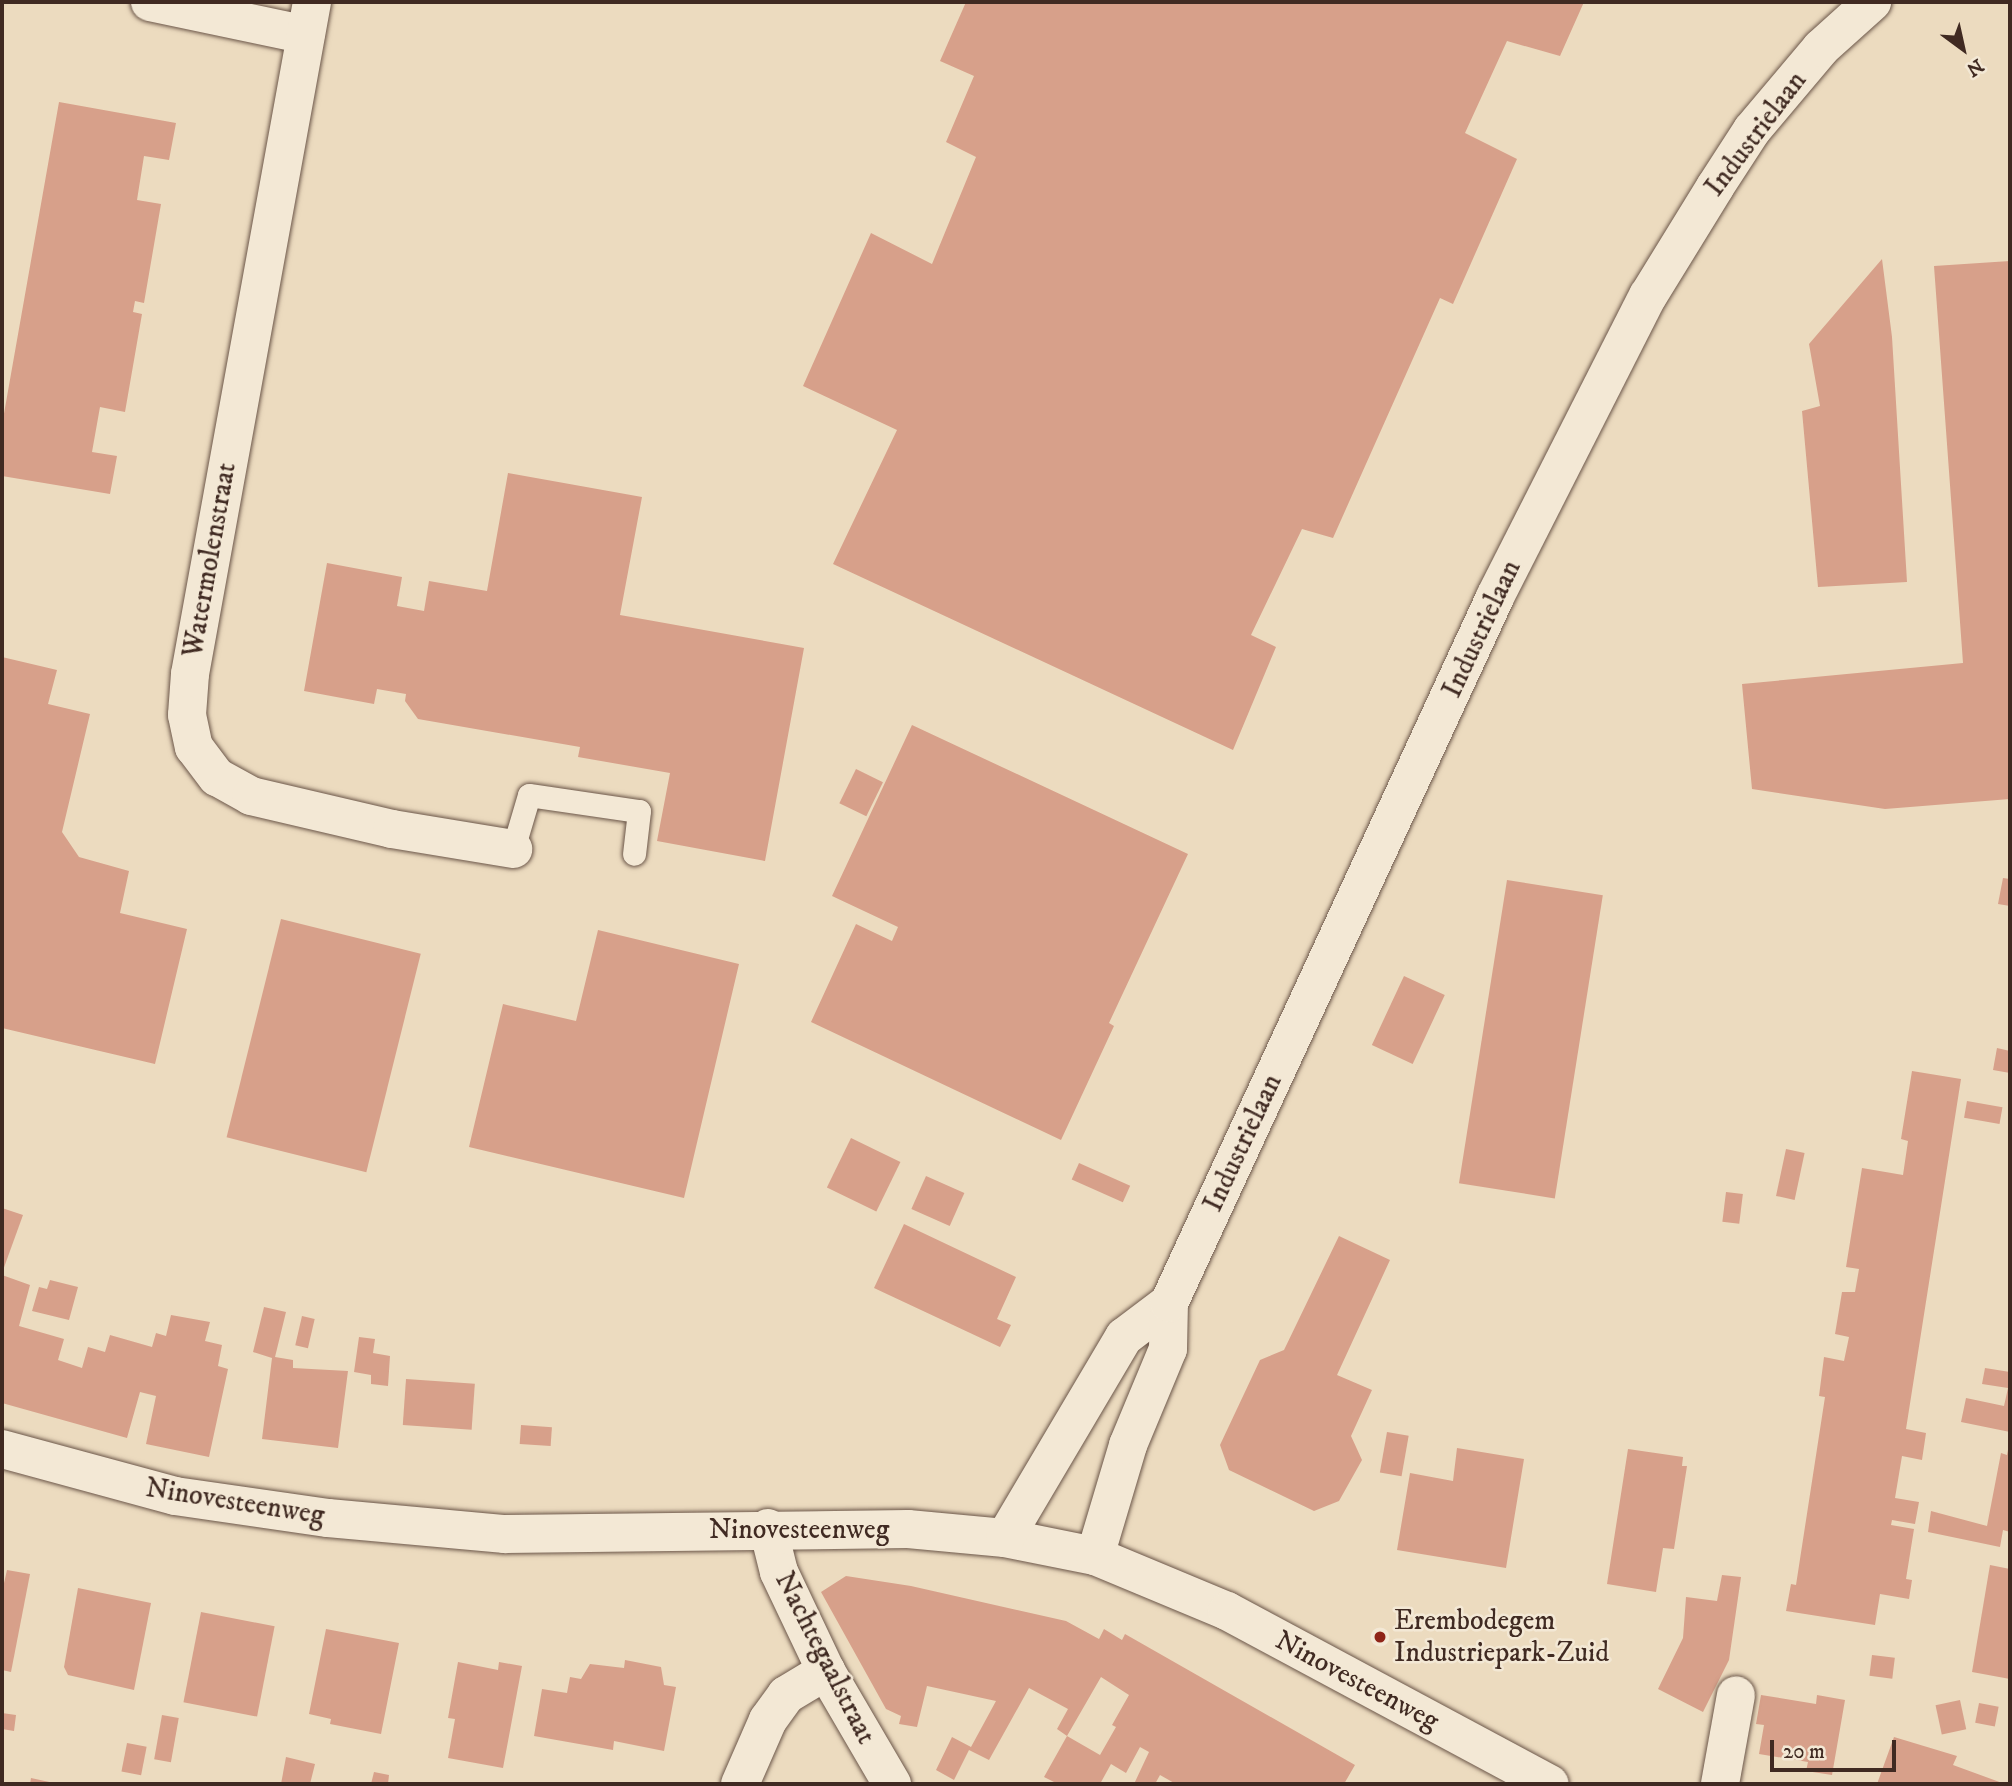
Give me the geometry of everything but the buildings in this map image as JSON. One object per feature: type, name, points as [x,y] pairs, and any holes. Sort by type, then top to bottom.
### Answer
[{"type":"street","name":"Watermolenstraat","points":[[150,2],[309,18],[190,674],[187,715],[194,747],[217,777],[251,796],[392,829],[513,849]]},
{"type":"street","name":"Industrielaan","points":[[1095,1556],[1128,1445],[1168,1349],[1169,1303],[1495,597],[1648,296],[1752,130],[1821,48],[1872,2]]},
{"type":"street","name":"Industrielaan","points":[[1005,1538],[1124,1337],[1169,1303]]},
{"type":"street","name":"Ninovesteenweg","points":[[2,1449],[175,1496],[328,1518],[505,1534],[768,1528],[908,1529],[1005,1538],[1095,1556],[1227,1611],[1549,1784]]},
{"type":"street","name":"Nachtegaalstraat","points":[[768,1528],[779,1572],[826,1671],[891,1784]]},
{"type":"street","points":[[740,1784],[768,1720],[786,1695],[826,1671]]},
{"type":"street","points":[[1720,1784],[1736,1696]]},
{"type":"lane","points":[[513,849],[529,795],[639,811],[634,854]]},
{"type":"place","name":"Erembodegem Industriepark-Zuid","points":[[1380,1637]]}]
